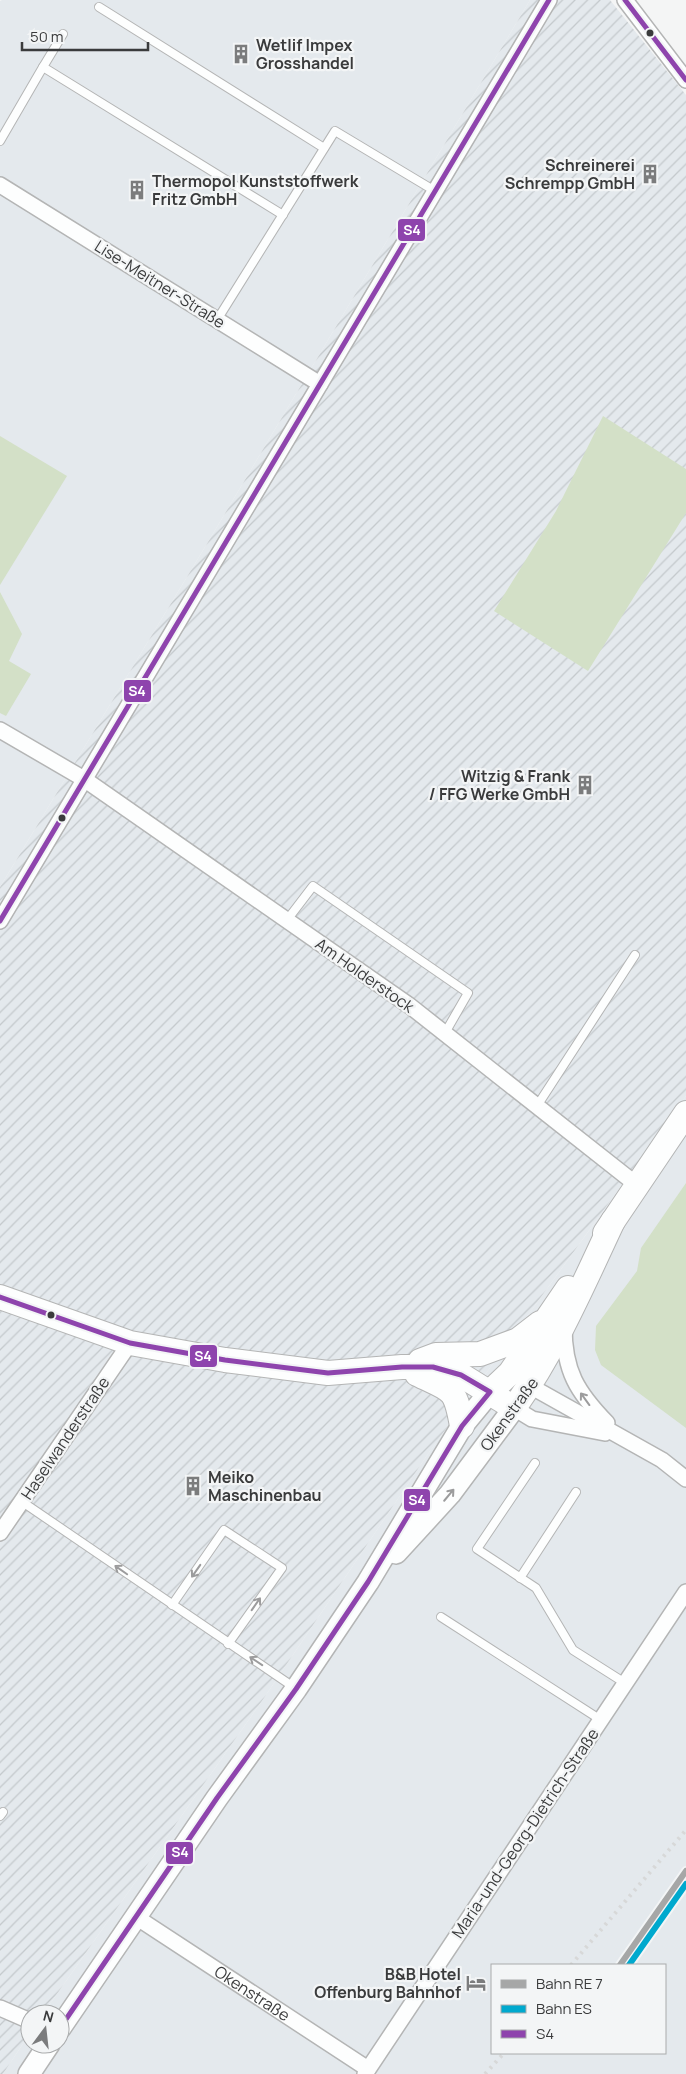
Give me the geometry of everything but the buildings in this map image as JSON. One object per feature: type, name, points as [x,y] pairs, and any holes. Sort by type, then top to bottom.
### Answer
[{"type":"main road","name":"Okenstraße","points":[[368,1582],[450,1494],[514,1408],[520,1380],[558,1320],[613,1221],[686,1114]]},
{"type":"main road","points":[[0,1297],[130,1343],[225,1360],[328,1373],[402,1367],[433,1368],[462,1375],[514,1408]]},
{"type":"main road","points":[[402,1367],[436,1355],[480,1354],[518,1340],[558,1320]]},
{"type":"main road","points":[[480,1354],[520,1380]]},
{"type":"main road","points":[[402,1367],[451,1390],[457,1400],[462,1426]]},
{"type":"main road","name":"Okenstraße","points":[[70,2013],[217,1798],[296,1689],[368,1582],[462,1426],[490,1392],[520,1380]]},
{"type":"main road","points":[[29,2074],[42,2054]]},
{"type":"street","points":[[0,921],[549,0]]},
{"type":"street","points":[[625,0],[686,80]]},
{"type":"street","name":"Lise-Meitner-Straße","points":[[0,185],[320,384]]},
{"type":"street","points":[[0,730],[84,779]]},
{"type":"street","name":"Am Holderstock","points":[[84,779],[410,1006],[637,1185]]},
{"type":"street","points":[[558,1320],[575,1385],[589,1404],[618,1435]]},
{"type":"street","name":"Haselwanderstraße","points":[[0,1533],[130,1343]]},
{"type":"street","points":[[520,1380],[662,1460],[686,1478]]},
{"type":"street","points":[[514,1408],[532,1419],[618,1435]]},
{"type":"street","name":"Maria-und-Georg-Dietrich-Straße","points":[[366,2072],[686,1592]]},
{"type":"street","name":"Okenstraße","points":[[136,1917],[366,2072]]},
{"type":"street","points":[[0,2008],[20,2017]]},
{"type":"lane","points":[[99,7],[324,148]]},
{"type":"lane","points":[[0,141],[63,34]]},
{"type":"lane","points":[[42,67],[282,214]]},
{"type":"lane","points":[[217,320],[335,130],[435,191]]},
{"type":"lane","points":[[288,920],[313,886],[468,993],[445,1033]]},
{"type":"lane","points":[[537,1106],[635,954]]},
{"type":"lane","points":[[534,1463],[477,1549],[536,1588],[573,1650],[626,1683]]},
{"type":"lane","points":[[520,1578],[576,1492]]},
{"type":"lane","points":[[21,1501],[296,1689]]},
{"type":"lane","points":[[172,1605],[224,1530],[282,1568],[228,1644]]},
{"type":"lane","points":[[441,1617],[601,1720]]},
{"type":"shaded area","points":[[530,0],[208,542],[0,887],[0,1]]},
{"type":"shaded area","points":[[530,0],[610,0],[686,95],[686,1096],[430,1451],[264,1698],[50,2004],[20,2004],[20,2048],[3,2074],[0,2074],[0,887],[208,542]]},
{"type":"shaded area","points":[[686,1096],[686,2074],[3,2074],[20,2048],[20,2054],[70,2054],[70,2004],[50,2004],[264,1698],[430,1451]]},
{"type":"green space","points":[[603,416],[686,469],[686,513],[588,671],[494,611],[556,511]]},
{"type":"green space","points":[[0,436],[67,476],[0,585]]},
{"type":"green space","points":[[0,592],[22,634],[9,661],[31,674],[6,716],[0,713]]},
{"type":"green space","points":[[686,1183],[686,1428],[601,1365],[595,1350],[596,1326],[637,1271],[641,1248]]},
{"type":"railway","points":[[572,1964],[686,1830]]},
{"type":"railway","points":[[485,2074],[503,2054]]},
{"type":"transit line","name":"S4","points":[[0,921],[549,0]]},
{"type":"transit line","name":"S4","points":[[625,0],[686,80]]},
{"type":"transit line","name":"S4","points":[[0,1297],[130,1343],[225,1360],[328,1373],[402,1367],[433,1367],[461,1375],[490,1392],[462,1426],[368,1582],[296,1689],[217,1798],[70,2013]]},
{"type":"transit line","points":[[621,1964],[686,1871]]},
{"type":"rail line","name":"ES","points":[[630,1964],[686,1884]]},
{"type":"place","name":"Wetlif Impex Grosshandel","points":[[241,54]]},
{"type":"place","name":"Schreinerei Schrempp GmbH","points":[[650,174]]},
{"type":"place","name":"Thermopol Kunststoffwerk Fritz GmbH","points":[[137,190]]},
{"type":"place","name":"Witzig & Frank / FFG Werke GmbH","points":[[585,785]]},
{"type":"place","name":"Meiko Maschinenbau","points":[[193,1486]]},
{"type":"place","name":"B&B Hotel Offenburg Bahnhof","points":[[476,1983]]}]
